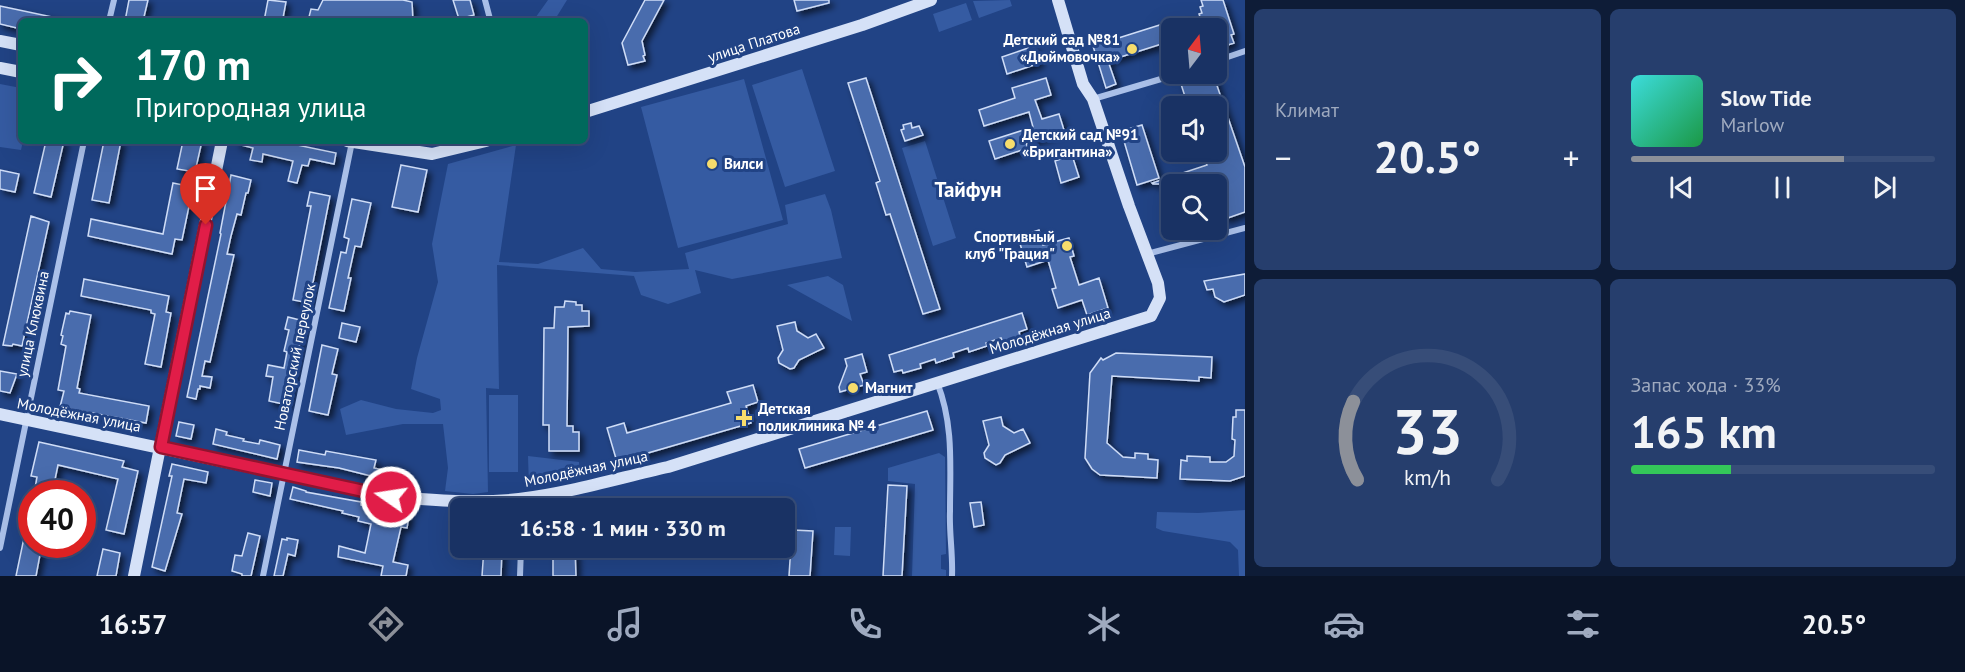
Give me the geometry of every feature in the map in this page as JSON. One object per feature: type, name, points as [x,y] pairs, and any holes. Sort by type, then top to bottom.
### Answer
[{"type":"street","points":[[110,18],[114,0]]},
{"type":"street","points":[[485,0],[490,18]]},
{"type":"street","name":"улица Платова","points":[[588,111],[862,25],[931,0]]},
{"type":"street","points":[[1058,0],[1083,84],[1093,99],[1147,254],[1245,228]]},
{"type":"street","points":[[0,41],[18,44]]},
{"type":"street","points":[[1227,57],[1245,51]]},
{"type":"street","points":[[0,68],[18,71]]},
{"type":"street","points":[[1093,99],[1161,79]]},
{"type":"street","name":"улица Клюквина","points":[[0,548],[83,144]]},
{"type":"street","points":[[134,576],[221,144]]},
{"type":"street","name":"Новаторский переулок","points":[[263,576],[350,144]]},
{"type":"street","points":[[364,144],[432,154],[474,144]]},
{"type":"street","name":"Молодёжная улица","points":[[545,498],[668,467],[1151,316],[1160,298],[1158,282],[1147,254]]},
{"type":"street","points":[[937,382],[945,402],[951,437],[952,576]]},
{"type":"street","name":"Молодёжная улица","points":[[0,414],[391,497],[450,500]]},
{"type":"street","points":[[520,576],[521,558]]},
{"type":"shaded area","points":[[548,0],[567,0],[556,18],[535,18]]},
{"type":"shaded area","points":[[1010,0],[1012,6],[979,18],[973,1]]},
{"type":"shaded area","points":[[966,3],[972,20],[939,32],[933,14]]},
{"type":"shaded area","points":[[802,69],[835,171],[785,187],[752,85]]},
{"type":"shaded area","name":"Вилси","points":[[744,79],[783,220],[678,248],[641,107]]},
{"type":"shaded area","points":[[0,84],[18,87],[18,144],[22,144],[21,150],[0,147]]},
{"type":"shaded area","points":[[925,141],[956,238],[933,246],[902,148]]},
{"type":"shaded area","points":[[516,145],[499,262],[538,264],[583,248],[601,269],[635,272],[689,269],[685,253],[788,224],[785,205],[825,194],[842,258],[732,279],[695,270],[701,293],[668,304],[641,295],[634,276],[497,265],[499,389],[486,388],[488,492],[473,494],[445,491],[448,468],[443,424],[403,424],[346,435],[340,409],[361,400],[396,409],[433,413],[441,410],[440,399],[411,389],[438,282],[432,244],[448,164]]},
{"type":"shaded area","points":[[828,276],[843,285],[852,321],[787,285]]},
{"type":"shaded area","points":[[489,395],[518,395],[518,472],[489,472]]},
{"type":"shaded area","points":[[939,453],[945,457],[946,554],[941,555],[941,569],[946,570],[946,576],[912,576],[915,484],[888,481],[888,468]]},
{"type":"shaded area","points":[[528,456],[579,462],[580,476],[529,487]]},
{"type":"shaded area","points":[[1245,510],[1245,576],[1239,576],[1238,550],[1230,542],[1156,528],[1157,512],[1198,513]]},
{"type":"shaded area","points":[[835,527],[851,527],[850,556],[834,555]]},
{"type":"building","points":[[129,0],[148,0],[144,18],[126,18]]},
{"type":"building","points":[[268,0],[286,2],[283,18],[265,18]]},
{"type":"building","points":[[323,0],[403,0],[412,2],[413,18],[309,18],[311,9],[318,10]]},
{"type":"building","points":[[453,0],[470,0],[474,15],[459,18]]},
{"type":"building","points":[[645,0],[664,0],[642,41],[645,61],[628,65],[622,43]]},
{"type":"building","points":[[794,0],[829,0],[829,3],[797,11]]},
{"type":"building","points":[[1201,0],[1223,0],[1234,34],[1231,35],[1234,43],[1227,45],[1227,18],[1200,18],[1200,7],[1203,6]]},
{"type":"building","points":[[0,6],[57,18],[18,18],[18,28],[0,24]]},
{"type":"building","points":[[1161,25],[1161,44],[1108,61],[1116,84],[1106,88],[1093,46]]},
{"type":"building","points":[[1034,46],[1040,63],[1007,74],[1002,57]]},
{"type":"building","points":[[866,78],[940,309],[923,314],[890,214],[886,215],[876,183],[880,181],[848,83]]},
{"type":"building","points":[[1046,78],[1051,95],[1035,100],[1042,119],[1059,114],[1064,130],[1026,143],[1028,148],[995,159],[989,141],[1033,127],[1029,112],[984,126],[979,110],[1015,98],[1012,88]]},
{"type":"building","points":[[1181,84],[1216,84],[1221,96],[1185,96]]},
{"type":"building","points":[[1227,115],[1245,167],[1245,212],[1227,218],[1227,174],[1180,174],[1207,165],[1206,162],[1227,162]]},
{"type":"building","points":[[911,123],[912,128],[919,126],[923,135],[905,141],[901,130],[904,129],[903,125]]},
{"type":"building","points":[[1142,125],[1159,178],[1137,185],[1121,131]]},
{"type":"building","points":[[45,144],[63,144],[51,197],[34,193]]},
{"type":"building","points":[[103,144],[120,144],[109,203],[92,200]]},
{"type":"building","points":[[182,144],[201,144],[195,172],[177,169]]},
{"type":"building","points":[[237,144],[292,144],[336,153],[334,164],[310,159],[308,166],[302,165],[297,183],[288,181],[293,161],[263,154],[262,162],[250,160],[253,148]]},
{"type":"building","points":[[1072,155],[1079,177],[1061,183],[1055,161]]},
{"type":"building","points":[[401,165],[427,170],[418,212],[392,207]]},
{"type":"building","points":[[0,170],[19,174],[15,192],[0,189]]},
{"type":"building","points":[[231,175],[251,180],[241,215],[237,214],[231,236],[227,254],[234,255],[210,362],[205,361],[202,376],[212,377],[210,388],[200,386],[196,399],[187,397]]},
{"type":"building","points":[[173,183],[193,187],[182,240],[175,239],[172,254],[88,236],[91,219],[163,234]]},
{"type":"building","points":[[310,192],[330,196],[309,303],[293,300],[311,206],[307,206]]},
{"type":"building","points":[[352,199],[371,203],[361,247],[355,246],[344,311],[329,308],[341,252],[346,253],[349,239],[344,237]]},
{"type":"building","points":[[31,216],[49,222],[22,346],[3,345]]},
{"type":"building","points":[[1039,230],[1043,245],[1069,238],[1074,256],[1070,257],[1079,285],[1099,278],[1108,308],[1087,315],[1082,300],[1058,308],[1052,289],[1056,288],[1048,260],[1027,267],[1018,237]]},
{"type":"building","points":[[1245,274],[1245,295],[1224,302],[1215,297],[1213,289],[1207,290],[1204,281]]},
{"type":"building","points":[[84,279],[169,296],[166,312],[171,313],[161,367],[145,364],[155,314],[151,313],[151,310],[81,296]]},
{"type":"building","points":[[565,301],[576,302],[576,305],[582,305],[582,311],[589,311],[589,326],[568,327],[567,426],[573,426],[573,432],[579,432],[579,451],[549,451],[549,425],[543,425],[544,328],[554,328],[555,307],[564,307]]},
{"type":"building","points":[[70,311],[91,315],[77,388],[80,389],[79,393],[149,406],[146,423],[60,407],[64,391],[58,390],[66,346],[61,344],[63,336],[61,335],[66,313],[69,314]]},
{"type":"building","points":[[1022,313],[1027,329],[1019,332],[1020,336],[1003,342],[1001,338],[969,352],[968,348],[953,353],[954,357],[936,363],[935,359],[920,364],[921,368],[903,373],[902,370],[894,372],[889,355]]},
{"type":"building","points":[[288,317],[304,321],[288,405],[269,401],[273,377],[266,376],[268,365],[284,368],[287,352],[284,351],[289,330],[285,329]]},
{"type":"building","points":[[795,322],[797,331],[808,338],[816,334],[824,348],[799,360],[794,368],[790,369],[779,363],[778,358],[783,350],[777,326]]},
{"type":"building","points":[[342,323],[360,327],[356,342],[339,338]]},
{"type":"building","points":[[322,345],[338,349],[332,374],[337,375],[328,415],[309,411]]},
{"type":"building","points":[[1116,353],[1212,357],[1211,378],[1199,377],[1199,381],[1112,376],[1107,443],[1123,457],[1135,458],[1135,453],[1148,454],[1148,459],[1158,460],[1157,478],[1100,475],[1092,469],[1085,458],[1090,373],[1101,358],[1103,360]]},
{"type":"building","points":[[862,354],[867,372],[860,374],[864,385],[840,392],[839,387],[847,366],[845,359]]},
{"type":"building","points":[[0,371],[17,374],[10,393],[0,391]]},
{"type":"building","points":[[753,385],[758,402],[746,406],[751,423],[617,462],[607,428],[624,423],[627,433],[731,403],[727,392]]},
{"type":"building","points":[[1236,410],[1245,410],[1245,476],[1230,481],[1180,479],[1181,460],[1187,461],[1187,456],[1210,457],[1210,462],[1226,462],[1234,456],[1235,440],[1232,439],[1233,417],[1236,417]]},
{"type":"building","points":[[927,411],[933,430],[805,468],[799,449]]},
{"type":"building","points":[[1001,417],[1003,426],[1014,433],[1023,429],[1030,443],[1005,455],[996,465],[985,458],[984,453],[989,445],[983,421]]},
{"type":"building","points":[[179,422],[194,425],[191,439],[176,436]]},
{"type":"building","points":[[216,429],[227,432],[226,435],[244,439],[243,441],[259,444],[260,440],[280,445],[277,459],[213,444]]},
{"type":"building","points":[[39,442],[124,461],[122,467],[138,471],[124,534],[106,530],[118,479],[58,465],[55,480],[36,480],[37,477],[31,476]]},
{"type":"building","points":[[299,450],[325,455],[326,451],[376,460],[374,468],[401,474],[399,483],[339,468],[297,462]]},
{"type":"building","points":[[172,464],[208,472],[206,483],[184,479],[177,513],[182,514],[165,571],[152,567],[172,476],[169,476]]},
{"type":"building","points":[[255,480],[272,483],[270,496],[253,492]]},
{"type":"building","points":[[888,485],[907,486],[902,576],[883,576]]},
{"type":"building","points":[[293,487],[306,492],[361,502],[361,505],[405,511],[404,515],[409,516],[407,528],[401,527],[393,562],[408,565],[406,576],[381,576],[383,566],[338,557],[339,546],[365,553],[371,524],[358,521],[359,517],[342,513],[343,511],[290,499]]},
{"type":"building","points":[[981,502],[984,525],[974,527],[970,503]]},
{"type":"building","points":[[795,530],[813,531],[810,576],[789,576],[790,558],[795,558]]},
{"type":"building","points":[[248,533],[260,536],[251,576],[242,576],[232,571],[235,555],[242,556]]},
{"type":"building","points":[[287,538],[298,540],[295,556],[288,554],[283,576],[274,576],[282,539],[287,540]]},
{"type":"building","points":[[103,549],[120,553],[116,576],[97,576]]},
{"type":"building","points":[[20,558],[39,558],[36,576],[16,576]]},
{"type":"building","points":[[483,558],[502,558],[501,576],[482,576]]},
{"type":"building","points":[[553,558],[575,558],[576,576],[553,576]]},
{"type":"place","name":"Детский сад №81 «Дюймовочка»","points":[[1132,49]]},
{"type":"place","name":"Детский сад №91 «Бригантина»","points":[[1010,144]]},
{"type":"place","name":"Вилси","points":[[712,164]]},
{"type":"place","name":"Спортивный клуб \"Грация\"","points":[[1067,246]]},
{"type":"place","name":"Магнит","points":[[853,388]]},
{"type":"place","name":"Детская поликлиника № 4","points":[[744,418]]},
{"type":"district","name":"Тайфун","points":[[968,190]]},
{"type":"route","points":[[206,225],[161,447],[391,497]]}]
